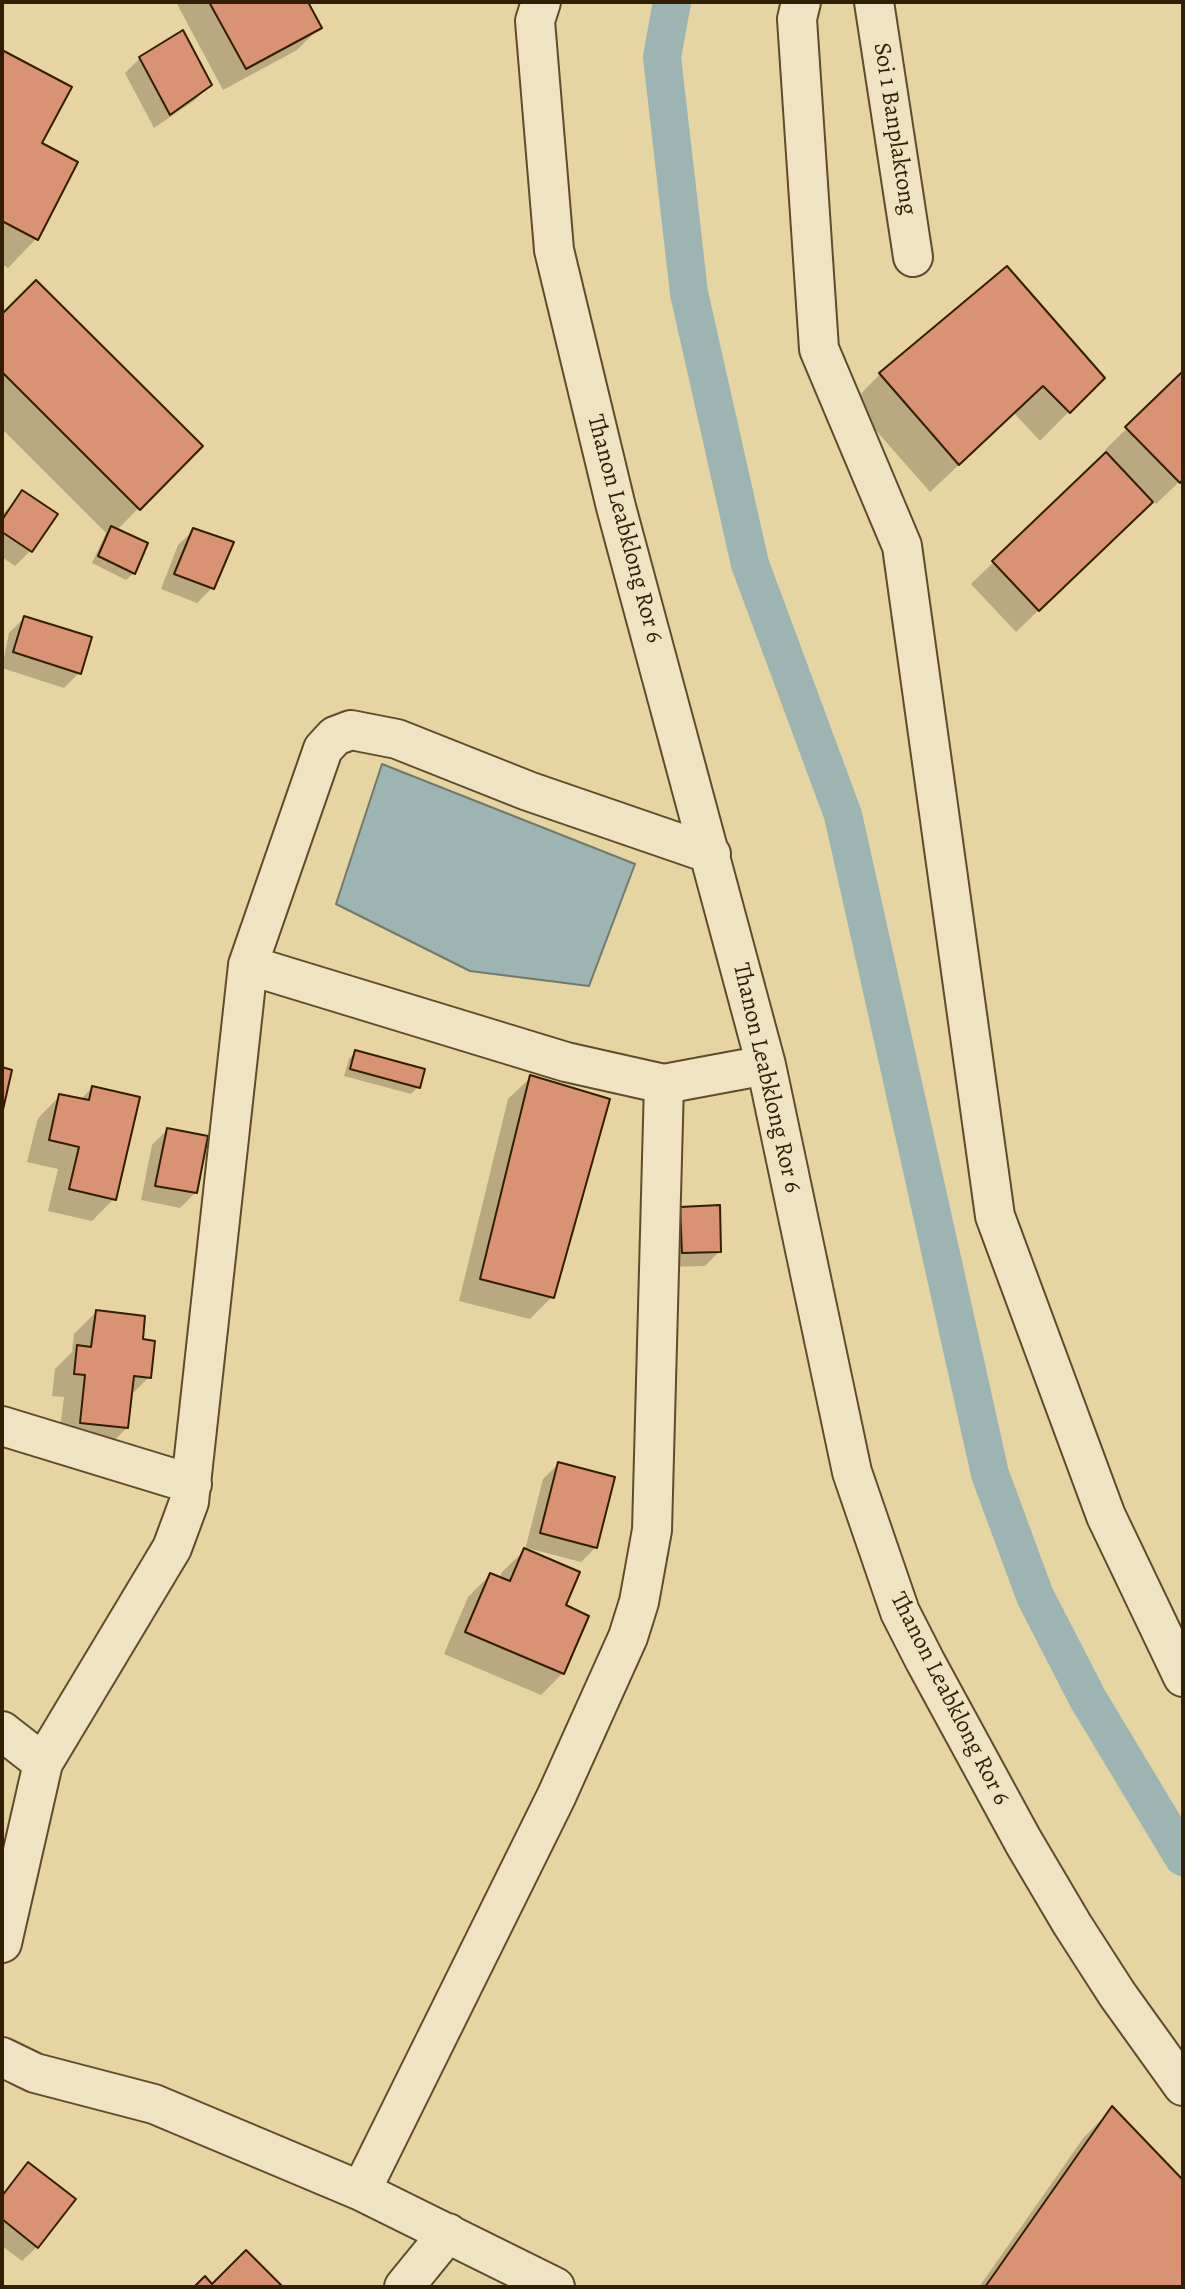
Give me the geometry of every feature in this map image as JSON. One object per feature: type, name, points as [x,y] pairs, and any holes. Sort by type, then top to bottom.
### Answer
[{"type":"street","name":"Thanon Leabklong Ror 6","points":[[541,2],[536,21],[554,250],[616,506],[766,1065],[852,1472],[900,1612],[1023,1841],[1117,1994],[1183,2086]]},
{"type":"street","points":[[801,2],[797,19],[819,349],[902,546],[995,1216],[1106,1516],[1183,1677]]},
{"type":"street","name":"Soi 1 Banplaktong","points":[[874,2],[913,257]]},
{"type":"street","points":[[2,1943],[43,1763],[185,1520],[192,1484],[248,965],[323,749],[335,736],[351,730],[397,739],[528,791],[711,854]]},
{"type":"street","points":[[248,965],[566,1062],[664,1084],[766,1065]]},
{"type":"street","points":[[360,2191],[556,1797],[628,1636],[639,1602],[652,1530],[664,1084]]},
{"type":"street","points":[[2,1426],[192,1484]]},
{"type":"street","points":[[2,1731],[43,1763]]},
{"type":"street","points":[[2,2057],[35,2073],[154,2104],[360,2191],[555,2287]]},
{"type":"street","points":[[404,2287],[448,2233]]},
{"type":"water","points":[[382,764],[635,864],[589,986],[470,971],[336,904]]},
{"type":"building","points":[[209,2],[308,2],[322,28],[246,69]]},
{"type":"building","points":[[183,30],[212,85],[170,115],[139,57]]},
{"type":"building","points":[[2,50],[72,87],[42,143],[78,162],[38,240],[2,221]]},
{"type":"building","points":[[1007,266],[1105,378],[1070,413],[1043,386],[959,465],[879,373]]},
{"type":"building","points":[[36,280],[203,446],[140,510],[2,372],[2,314]]},
{"type":"building","points":[[1183,371],[1183,479],[1180,483],[1125,427]]},
{"type":"building","points":[[1106,452],[1153,502],[1039,611],[992,561]]},
{"type":"building","points":[[22,490],[58,514],[32,552],[2,532],[2,520]]},
{"type":"building","points":[[111,526],[148,543],[135,574],[98,556]]},
{"type":"building","points":[[193,528],[234,542],[214,589],[174,574]]},
{"type":"building","points":[[24,616],[92,637],[81,674],[13,652]]},
{"type":"building","points":[[355,1050],[425,1069],[420,1088],[350,1069]]},
{"type":"building","points":[[2,1067],[12,1070],[2,1114]]},
{"type":"building","points":[[530,1075],[610,1099],[554,1298],[480,1279]]},
{"type":"building","points":[[92,1086],[140,1097],[116,1200],[69,1189],[79,1147],[49,1140],[59,1094],[89,1100]]},
{"type":"building","points":[[167,1128],[208,1136],[197,1193],[155,1186]]},
{"type":"building","points":[[720,1205],[721,1252],[682,1253],[680,1207]]},
{"type":"building","points":[[96,1310],[145,1316],[143,1339],[155,1341],[151,1378],[134,1376],[128,1428],[80,1423],[85,1375],[74,1374],[77,1345],[91,1347]]},
{"type":"building","points":[[558,1462],[615,1477],[597,1548],[540,1533]]},
{"type":"building","points":[[524,1548],[580,1572],[566,1605],[589,1616],[564,1674],[465,1632],[490,1573],[510,1581]]},
{"type":"building","points":[[1112,2106],[1183,2180],[1183,2287],[985,2287]]},
{"type":"building","points":[[28,2162],[76,2199],[38,2248],[2,2219],[2,2196]]},
{"type":"building","points":[[246,2250],[283,2287],[194,2287],[205,2276],[212,2284]]},
{"type":"waterway","points":[[672,2],[662,57],[689,293],[750,564],[843,815],[990,1474],[1035,1596],[1088,1699],[1183,1857]]}]
